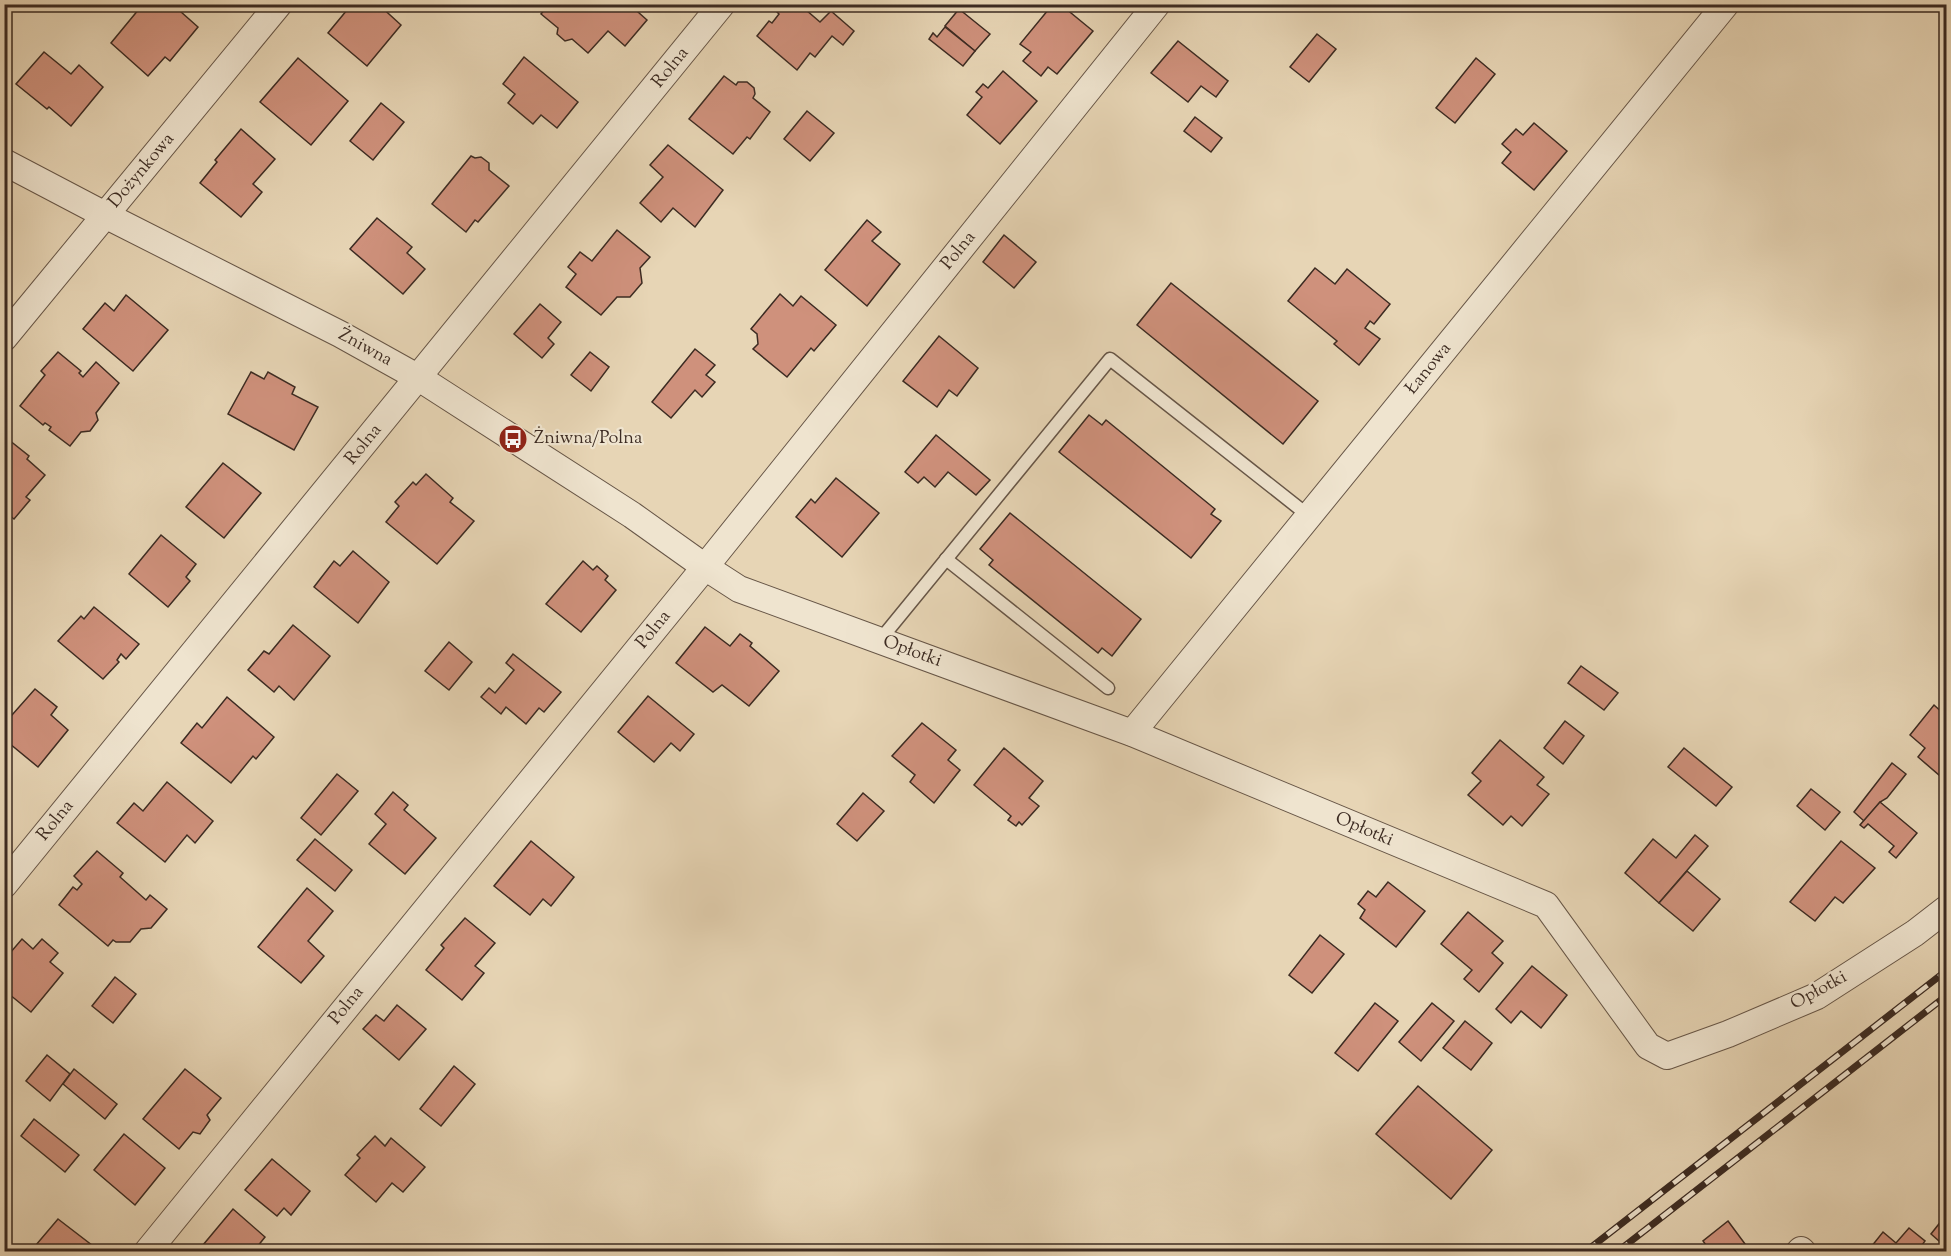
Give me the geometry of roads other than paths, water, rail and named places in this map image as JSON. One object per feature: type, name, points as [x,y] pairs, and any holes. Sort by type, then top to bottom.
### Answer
[{"type":"street","name":"Dożynkowa","points":[[4,338],[279,4]]},
{"type":"street","name":"Rolna","points":[[4,885],[722,4]]},
{"type":"street","name":"Polna","points":[[147,1251],[705,567],[1157,4]]},
{"type":"street","name":"Łanowa","points":[[1132,733],[1726,4]]},
{"type":"street","name":"Żniwna","points":[[4,162],[340,334],[419,378],[632,515],[705,567]]},
{"type":"street","name":"Opłotki","points":[[705,567],[740,589],[1132,733],[1546,905],[1648,1046],[1667,1056],[1728,1034],[1817,996],[1915,933],[1947,909]]},
{"type":"lane","points":[[880,640],[1110,359],[1309,516]]},
{"type":"lane","points":[[946,559],[1108,688]]},
{"type":"railway","points":[[1585,1252],[1946,971]]},
{"type":"railway","points":[[1617,1252],[1946,996]]},
{"type":"place","name":"Żniwna/Polna","points":[[513,439]]}]
